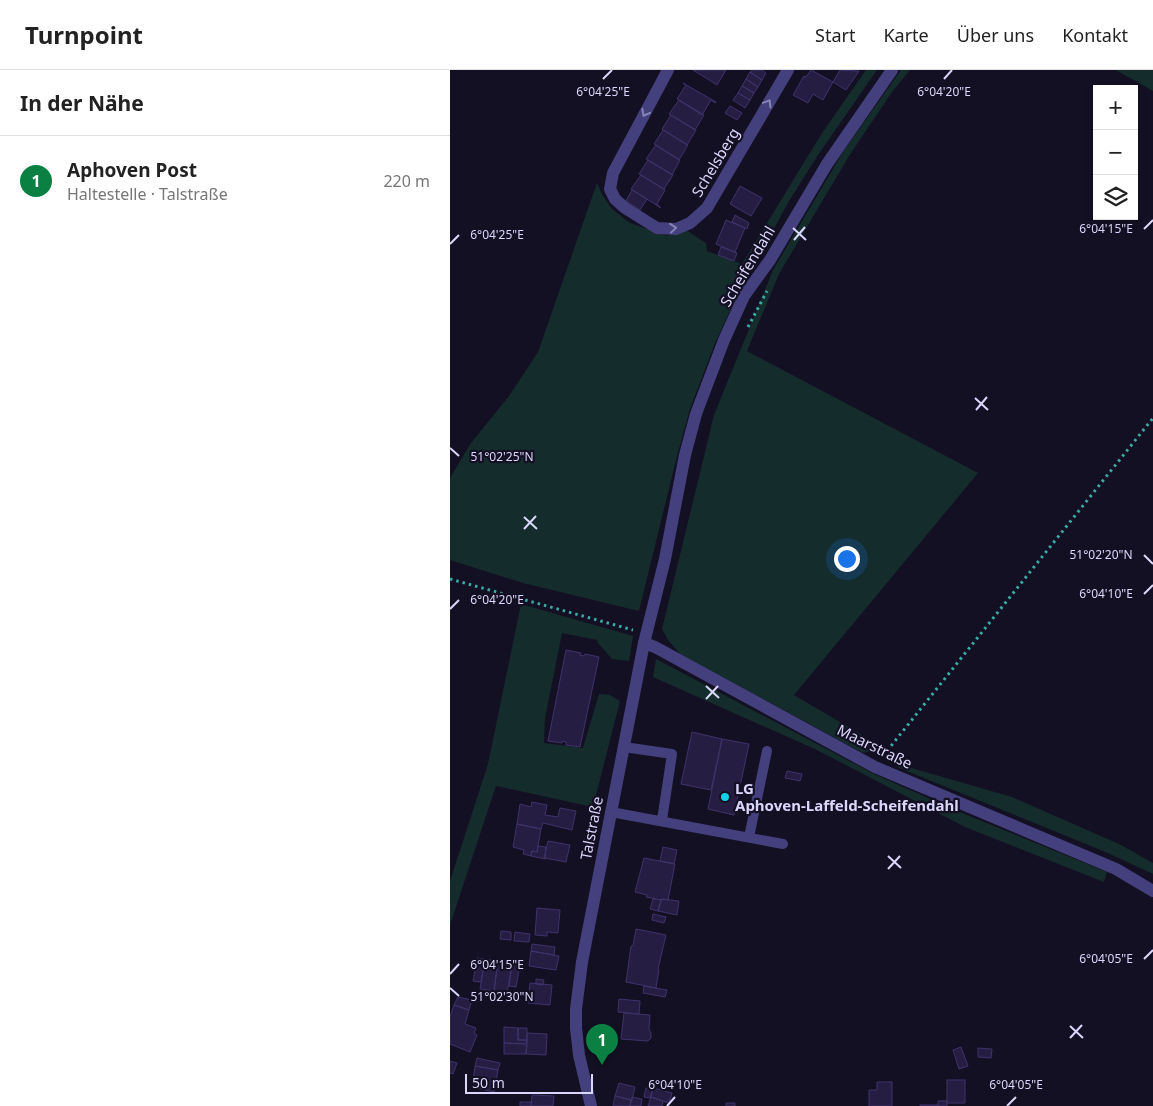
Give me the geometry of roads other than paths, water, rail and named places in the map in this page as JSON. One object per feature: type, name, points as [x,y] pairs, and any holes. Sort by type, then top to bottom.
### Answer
[{"type":"street","name":"Schelsberg","points":[[668,70],[613,173],[610,189],[615,199],[625,208],[657,228],[676,229],[690,223],[707,208],[788,70]]},
{"type":"street","name":"Scheifendahl","points":[[665,559],[685,455],[696,414],[724,340],[744,296],[770,260],[827,164],[892,70]]},
{"type":"street","name":"Talstraße","points":[[591,1106],[580,1055],[576,1009],[582,962],[645,638],[665,559]]},
{"type":"street","name":"Maarstraße","points":[[645,638],[655,646],[875,767],[1116,869],[1153,890]]},
{"type":"lane","points":[[624,747],[672,754],[662,820]]},
{"type":"lane","points":[[749,838],[767,751]]},
{"type":"lane","points":[[611,812],[783,844]]},
{"type":"place","name":"LG Aphoven-Laffeld-Scheifendahl","points":[[725,797]]},
{"type":"place","name":"Aphoven Post","points":[[602,1065]]}]
